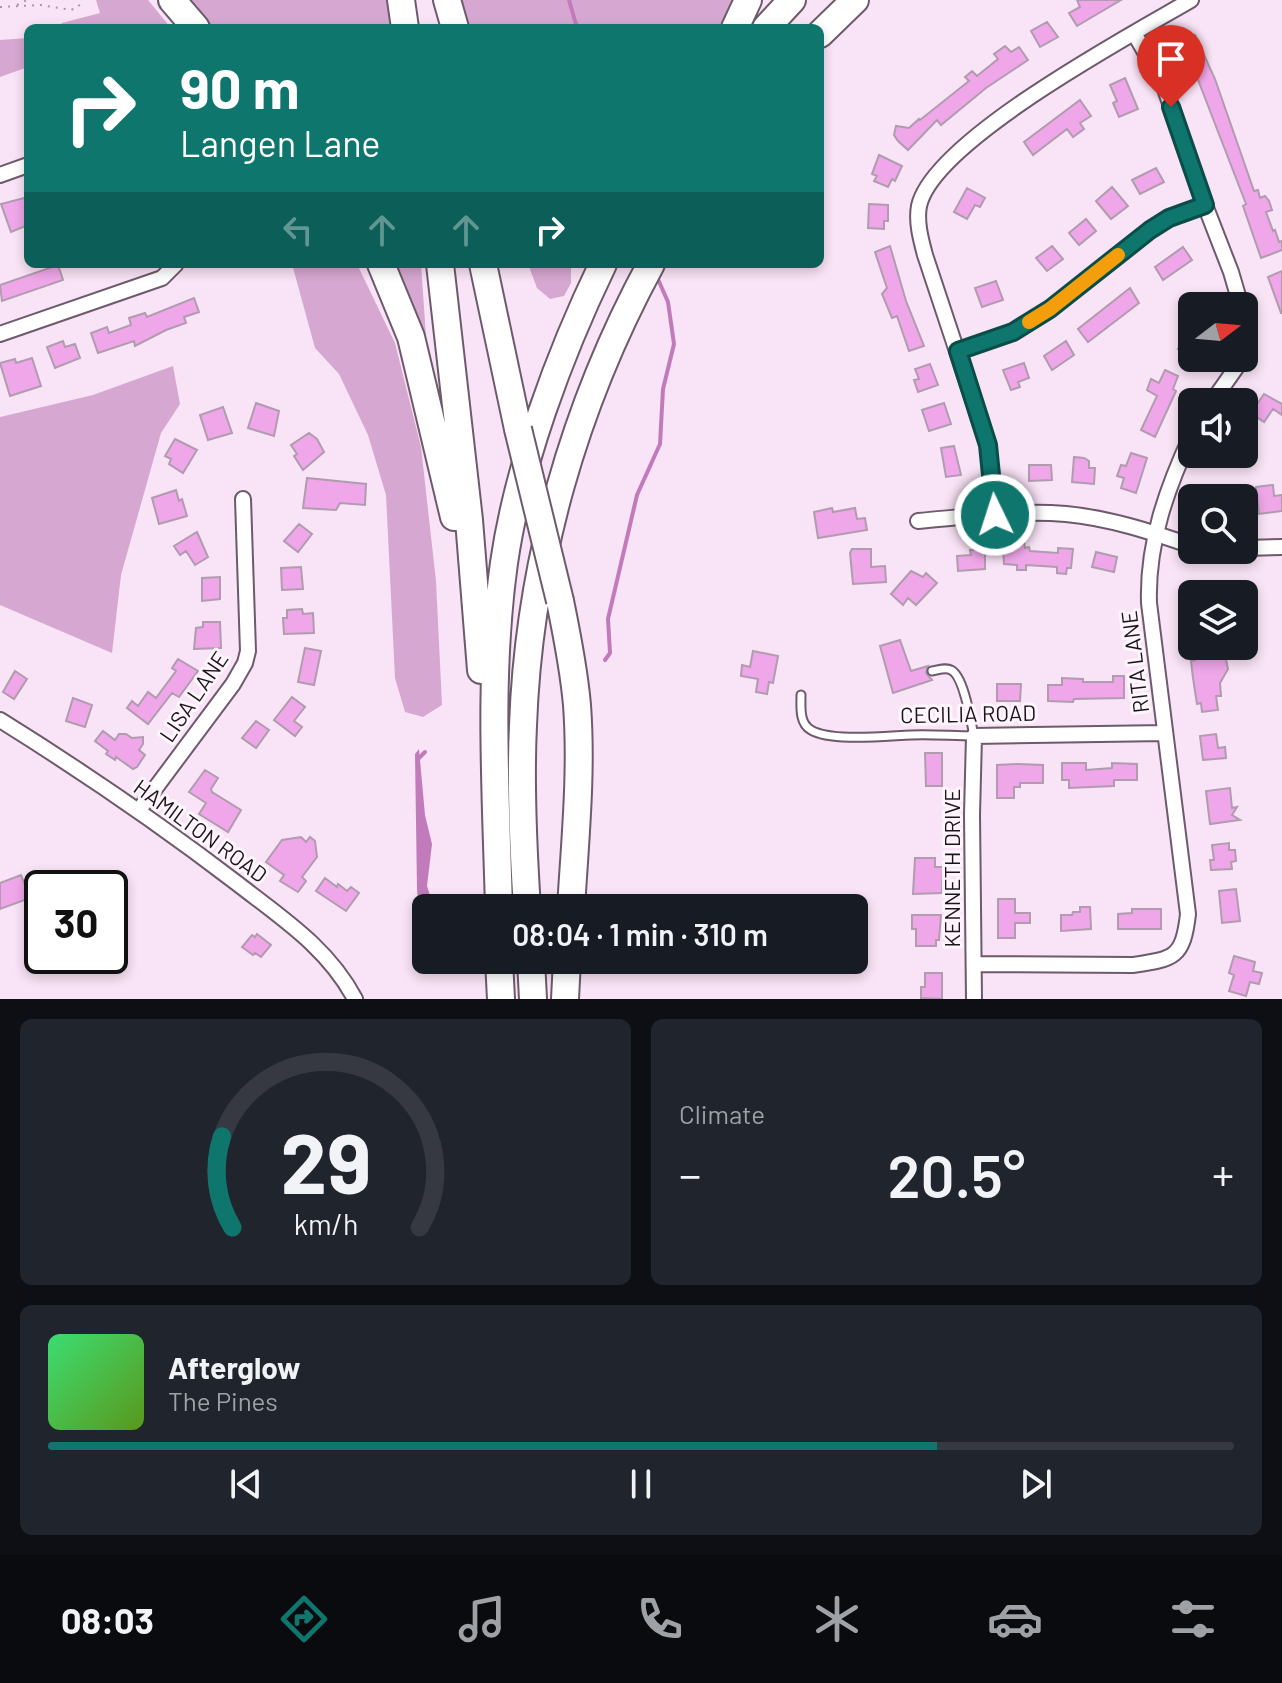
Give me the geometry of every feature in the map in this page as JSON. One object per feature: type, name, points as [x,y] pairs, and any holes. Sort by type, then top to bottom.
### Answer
[{"type":"highway","points":[[172,0],[193,24]]},
{"type":"highway","points":[[401,0],[404,24]]},
{"type":"highway","points":[[439,0],[442,24]]},
{"type":"highway","points":[[447,0],[454,24]]},
{"type":"highway","points":[[737,24],[748,0]]},
{"type":"highway","points":[[770,24],[792,0]]},
{"type":"highway","points":[[824,30],[855,0]]},
{"type":"highway","points":[[383,268],[401,308],[420,369],[478,626]]},
{"type":"highway","points":[[440,268],[469,520],[496,894]]},
{"type":"highway","points":[[484,268],[572,665],[578,731],[578,785],[572,894]]},
{"type":"highway","points":[[497,894],[494,713],[498,619],[505,559],[539,424],[575,326],[601,268]]},
{"type":"highway","points":[[526,894],[523,725],[529,651],[540,578],[576,431],[629,303],[649,268]]},
{"type":"highway","points":[[500,974],[501,999]]},
{"type":"highway","points":[[532,974],[533,999]]},
{"type":"highway","points":[[565,999],[566,974]]},
{"type":"street","points":[[995,515],[988,445],[919,233],[918,208],[935,175],[1003,116],[1061,75],[1191,0]]},
{"type":"street","points":[[1134,33],[1163,83],[1237,292]]},
{"type":"street","points":[[0,175],[24,166]]},
{"type":"street","points":[[958,351],[1013,332],[1050,309],[1150,230],[1169,218],[1205,205]]},
{"type":"street","points":[[0,334],[162,278],[173,268]]},
{"type":"street","name":"RITA LANE","points":[[974,964],[1133,965],[1173,955],[1185,939],[1188,914],[1149,603],[1148,572],[1155,533],[1178,464]]},
{"type":"street","name":"LISA LANE","points":[[139,810],[233,684],[245,663],[248,604],[243,499]]},
{"type":"street","points":[[918,521],[1067,514],[1178,541]]},
{"type":"street","points":[[1258,548],[1282,547]]},
{"type":"street","name":"HAMILTON ROAD","points":[[0,720],[167,829],[326,954],[342,974],[355,999]]},
{"type":"street","name":"CECILIA ROAD","points":[[974,736],[1165,733]]},
{"type":"street","name":"KENNETH DRIVE","points":[[974,736],[974,999]]},
{"type":"lane","points":[[932,671],[946,668],[958,676],[974,736]]},
{"type":"lane","name":"CECILIA ROAD","points":[[801,695],[803,722],[809,729],[823,734],[974,736]]},
{"type":"path","points":[[15,7],[27,0]]},
{"type":"path","points":[[35,0],[41,5]]},
{"type":"path","points":[[0,7],[41,5],[71,10],[83,0]]},
{"type":"shaded area","points":[[96,0],[148,0],[168,24],[61,24],[100,13]]},
{"type":"shaded area","points":[[187,0],[390,0],[393,24],[206,24]]},
{"type":"shaded area","points":[[456,0],[740,0],[728,24],[462,24]]},
{"type":"shaded area","points":[[24,38],[24,68],[0,77],[0,40]]},
{"type":"shaded area","points":[[293,268],[359,268],[395,343],[421,447],[436,581],[442,705],[423,717],[405,712],[395,678],[386,495],[368,435],[339,374],[315,348]]},
{"type":"shaded area","points":[[394,268],[421,268],[427,351]]},
{"type":"shaded area","points":[[530,268],[571,268],[571,283],[564,296],[550,299],[537,288]]},
{"type":"shaded area","points":[[173,366],[180,404],[161,433],[121,575],[112,653],[0,605],[0,417],[93,395]]},
{"type":"shaded area","points":[[419,749],[425,815],[432,844],[427,886],[430,894],[417,894],[415,754]]},
{"type":"building","points":[[1077,0],[1121,0],[1077,26],[1069,13],[1080,7]]},
{"type":"building","points":[[1047,22],[1058,37],[1040,47],[1031,31]]},
{"type":"building","points":[[1195,35],[1215,79],[1254,191],[1258,190],[1260,198],[1265,196],[1269,201],[1272,210],[1266,212],[1279,242],[1282,241],[1282,250],[1261,258],[1243,206],[1246,204],[1183,41]]},
{"type":"building","points":[[1005,46],[1011,52],[1019,47],[1028,60],[986,88],[941,125],[937,120],[908,150],[898,141],[894,135],[896,126],[909,128],[920,120],[969,81],[965,77],[972,71],[977,76],[998,59],[994,54]]},
{"type":"building","points":[[1125,78],[1138,109],[1119,117],[1113,103],[1117,101],[1110,85]]},
{"type":"building","points":[[1080,100],[1091,116],[1080,123],[1084,129],[1073,137],[1067,129],[1033,155],[1024,142]]},
{"type":"building","points":[[879,155],[902,166],[895,181],[892,179],[888,187],[874,181],[877,176],[872,174]]},
{"type":"building","points":[[1156,168],[1164,182],[1140,194],[1132,180]]},
{"type":"building","points":[[1112,187],[1128,206],[1111,219],[1096,201]]},
{"type":"building","points":[[967,188],[985,198],[980,207],[975,205],[967,219],[954,212]]},
{"type":"building","points":[[24,198],[24,227],[11,232],[1,204]]},
{"type":"building","points":[[869,204],[888,205],[888,221],[884,221],[884,229],[868,228]]},
{"type":"building","points":[[1086,219],[1096,231],[1079,245],[1069,233]]},
{"type":"building","points":[[890,246],[906,301],[924,346],[909,351],[897,316],[892,318],[882,294],[887,288],[875,252]]},
{"type":"building","points":[[1052,246],[1063,259],[1047,271],[1036,258]]},
{"type":"building","points":[[1183,247],[1192,260],[1163,280],[1155,267]]},
{"type":"building","points":[[49,268],[59,268],[63,280],[2,301],[0,285]]},
{"type":"building","points":[[1282,271],[1282,313],[1281,313],[1268,277]]},
{"type":"building","points":[[996,281],[1003,300],[982,307],[975,288]]},
{"type":"building","points":[[1130,288],[1139,303],[1088,342],[1078,329]]},
{"type":"building","points":[[194,298],[199,312],[184,317],[186,323],[135,346],[134,341],[98,353],[91,333],[107,327],[109,333],[131,325],[129,318],[145,313],[147,317]]},
{"type":"building","points":[[63,341],[65,347],[75,344],[80,358],[55,368],[47,347]]},
{"type":"building","points":[[1066,341],[1074,355],[1052,370],[1044,356]]},
{"type":"building","points":[[32,358],[41,386],[10,396],[0,363],[15,359],[16,363]]},
{"type":"building","points":[[1024,363],[1029,378],[1018,382],[1020,387],[1011,390],[1003,370]]},
{"type":"building","points":[[930,364],[938,385],[918,392],[914,380],[919,379],[915,369]]},
{"type":"building","points":[[1165,370],[1178,376],[1173,389],[1176,391],[1155,437],[1141,430],[1157,396],[1147,390],[1151,379],[1159,383]]},
{"type":"building","points":[[1264,394],[1282,404],[1282,415],[1273,409],[1264,422],[1258,418],[1258,403]]},
{"type":"building","points":[[256,403],[279,411],[274,436],[248,428]]},
{"type":"building","points":[[944,403],[951,424],[929,431],[922,410]]},
{"type":"building","points":[[223,407],[232,433],[208,440],[200,415]]},
{"type":"building","points":[[309,433],[317,439],[324,452],[303,470],[291,445]]},
{"type":"building","points":[[175,439],[197,450],[183,473],[169,464],[171,459],[165,456]]},
{"type":"building","points":[[954,446],[961,475],[946,477],[941,448]]},
{"type":"building","points":[[1131,453],[1147,458],[1136,493],[1121,488],[1124,478],[1117,476],[1121,465],[1126,466]]},
{"type":"building","points":[[1074,457],[1084,458],[1089,461],[1089,468],[1095,468],[1094,484],[1072,482]]},
{"type":"building","points":[[1029,465],[1051,465],[1052,480],[1029,481]]},
{"type":"building","points":[[307,478],[366,484],[365,505],[340,503],[336,510],[303,508]]},
{"type":"building","points":[[1273,485],[1274,496],[1282,495],[1282,511],[1259,514],[1258,487]]},
{"type":"building","points":[[176,490],[187,516],[159,524],[152,498]]},
{"type":"building","points":[[832,508],[833,512],[855,508],[857,519],[865,518],[867,530],[818,538],[814,512]]},
{"type":"building","points":[[299,524],[312,534],[298,552],[284,541]]},
{"type":"building","points":[[197,532],[208,557],[195,565],[186,551],[180,555],[174,546]]},
{"type":"building","points":[[1024,541],[1025,548],[1029,547],[1030,551],[1058,553],[1058,548],[1073,549],[1071,568],[1067,568],[1066,574],[1057,573],[1057,567],[1026,565],[1026,570],[1017,570],[1017,565],[1004,564],[1003,548],[1016,548],[1016,542]]},
{"type":"building","points":[[852,549],[871,549],[871,567],[885,566],[886,582],[853,584]]},
{"type":"building","points":[[970,550],[985,550],[985,569],[958,571],[957,556],[971,555]]},
{"type":"building","points":[[1096,552],[1117,557],[1114,572],[1092,567]]},
{"type":"building","points":[[301,567],[303,589],[282,590],[281,568]]},
{"type":"building","points":[[911,571],[923,577],[926,573],[937,583],[916,605],[908,598],[903,605],[891,594]]},
{"type":"building","points":[[220,577],[220,599],[202,601],[202,578]]},
{"type":"building","points":[[302,609],[303,614],[313,613],[314,633],[284,634],[283,618],[287,618],[287,610]]},
{"type":"building","points":[[203,622],[220,622],[221,648],[194,649],[196,628],[203,627]]},
{"type":"building","points":[[900,640],[911,671],[928,666],[926,673],[932,680],[893,693],[880,646]]},
{"type":"building","points":[[305,648],[321,651],[314,685],[298,682]]},
{"type":"building","points":[[753,651],[778,656],[773,683],[769,682],[767,694],[756,692],[758,679],[741,676],[742,665],[750,667]]},
{"type":"building","points":[[178,659],[198,671],[179,697],[172,693],[148,724],[127,708],[132,701],[138,706],[148,692],[156,698],[176,671],[172,668]]},
{"type":"building","points":[[1226,660],[1228,669],[1220,683],[1221,696],[1216,696],[1218,710],[1202,712],[1201,703],[1197,704],[1191,661]]},
{"type":"building","points":[[15,671],[27,679],[14,699],[3,692]]},
{"type":"building","points":[[1113,676],[1124,676],[1124,698],[1048,701],[1048,685],[1062,685],[1062,678],[1113,682]]},
{"type":"building","points":[[997,684],[1021,684],[1020,701],[997,701]]},
{"type":"building","points":[[292,697],[305,707],[294,721],[302,727],[295,736],[274,720]]},
{"type":"building","points":[[73,698],[92,705],[85,727],[66,721]]},
{"type":"building","points":[[256,721],[269,730],[256,748],[242,738]]},
{"type":"building","points":[[103,731],[115,740],[119,734],[143,737],[139,750],[145,755],[137,767],[133,769],[106,754],[108,751],[95,741]]},
{"type":"building","points":[[1216,734],[1218,748],[1225,747],[1226,758],[1203,760],[1200,736]]},
{"type":"building","points":[[925,753],[942,753],[942,786],[926,786]]},
{"type":"building","points":[[1062,763],[1086,763],[1086,770],[1112,768],[1112,763],[1137,764],[1137,780],[1114,780],[1114,786],[1069,788],[1069,780],[1062,780]]},
{"type":"building","points":[[997,765],[1043,765],[1043,783],[1020,783],[1020,787],[1014,787],[1014,798],[997,798]]},
{"type":"building","points":[[205,770],[218,778],[212,792],[241,810],[228,832],[199,814],[206,803],[189,792]]},
{"type":"building","points":[[1230,788],[1232,808],[1237,807],[1232,815],[1240,820],[1210,824],[1206,791]]},
{"type":"building","points":[[301,837],[306,842],[310,837],[315,841],[317,857],[302,877],[306,881],[298,892],[280,881],[284,875],[266,862],[282,840]]},
{"type":"building","points":[[1229,843],[1229,850],[1235,850],[1236,861],[1231,862],[1232,869],[1211,870],[1210,860],[1214,860],[1212,845]]},
{"type":"building","points":[[915,858],[935,858],[935,867],[943,867],[942,893],[913,894]]},
{"type":"building","points":[[21,875],[24,900],[0,909],[0,883]]},
{"type":"building","points":[[325,878],[337,887],[338,884],[347,891],[351,887],[359,893],[346,911],[316,891]]},
{"type":"building","points":[[1236,889],[1240,921],[1222,923],[1219,891]]},
{"type":"building","points":[[998,899],[1015,899],[1015,913],[1030,913],[1030,923],[1015,923],[1015,938],[998,938]]},
{"type":"building","points":[[1080,907],[1090,907],[1091,929],[1061,931],[1061,915],[1080,912]]},
{"type":"building","points":[[1132,909],[1161,909],[1161,929],[1118,929],[1118,914],[1132,913]]},
{"type":"building","points":[[912,915],[941,915],[936,946],[916,946]]},
{"type":"building","points":[[257,934],[271,945],[261,957],[242,947],[252,935],[255,937]]},
{"type":"building","points":[[1234,956],[1255,962],[1253,971],[1262,973],[1259,984],[1250,982],[1246,996],[1229,991],[1234,975],[1229,973]]},
{"type":"building","points":[[925,973],[942,973],[942,999],[921,998]]},
{"type":"waterway","points":[[569,0],[576,24]]},
{"type":"waterway","points":[[605,660],[610,653],[608,619],[637,495],[660,444],[663,389],[674,344],[668,302],[657,277]]},
{"type":"waterway","points":[[418,759],[425,752]]},
{"type":"slow traffic","points":[[1029,322],[1118,255]]},
{"type":"route","points":[[995,515],[988,445],[958,351],[1013,332],[1050,309],[1150,230],[1169,218],[1205,205],[1171,107]]}]
